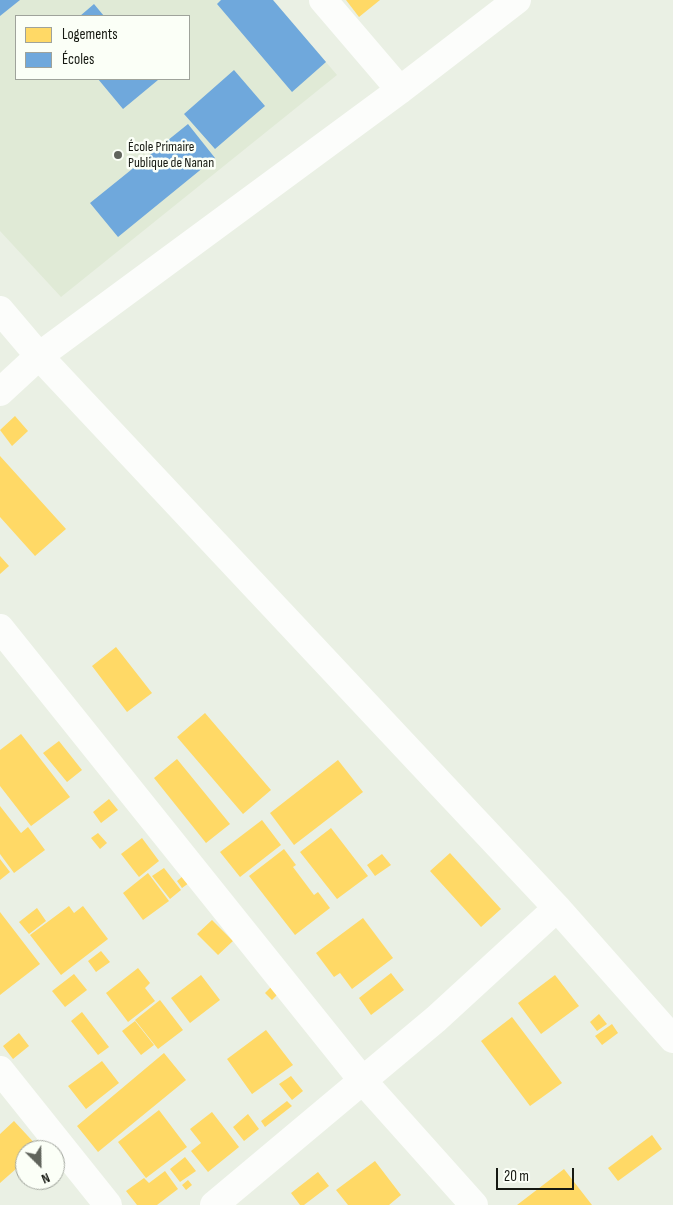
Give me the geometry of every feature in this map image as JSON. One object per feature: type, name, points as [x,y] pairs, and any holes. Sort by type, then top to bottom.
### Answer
[{"type":"street","points":[[323,0],[400,90]]},
{"type":"street","points":[[0,392],[39,356],[400,90],[517,0]]},
{"type":"street","points":[[0,310],[39,356],[557,908],[673,1039]]},
{"type":"street","points":[[0,628],[363,1081],[474,1205]]},
{"type":"street","points":[[214,1205],[436,1019],[557,908]]},
{"type":"street","points":[[0,1070],[108,1205]]},
{"type":"shaded area","name":"École Primaire Publique de Nanan","points":[[0,0],[273,0],[337,75],[61,297],[0,231]]},
{"type":"building: Logements","points":[[346,0],[380,0],[359,17]]},
{"type":"building: Logements","points":[[15,416],[28,431],[12,446],[0,430]]},
{"type":"building: Logements","points":[[0,456],[66,529],[35,556],[0,517]]},
{"type":"building: Logements","points":[[0,556],[9,566],[0,574]]},
{"type":"building: Logements","points":[[116,647],[152,693],[127,712],[92,666]]},
{"type":"building: Logements","points":[[205,713],[271,790],[243,814],[177,737]]},
{"type":"building: Logements","points":[[21,734],[70,797],[31,826],[0,786],[0,750]]},
{"type":"building: Logements","points":[[59,741],[82,770],[67,782],[43,753]]},
{"type":"building: Logements","points":[[177,759],[230,824],[206,843],[154,778]]},
{"type":"building: Logements","points":[[338,760],[363,792],[294,845],[270,813]]},
{"type":"building: Logements","points":[[109,799],[118,810],[101,823],[93,812]]},
{"type":"building: Logements","points":[[0,806],[21,833],[28,827],[45,850],[14,873],[0,854]]},
{"type":"building: Logements","points":[[262,820],[281,845],[240,877],[220,852]]},
{"type":"building: Logements","points":[[331,828],[368,876],[337,899],[300,852]]},
{"type":"building: Logements","points":[[98,833],[107,843],[100,849],[91,838]]},
{"type":"building: Logements","points":[[142,838],[159,861],[139,877],[121,854]]},
{"type":"building: Logements","points":[[284,849],[296,865],[293,867],[314,895],[318,892],[330,908],[295,935],[249,876]]},
{"type":"building: Logements","points":[[450,853],[501,909],[481,927],[430,871]]},
{"type":"building: Logements","points":[[382,854],[391,865],[375,876],[367,865]]},
{"type":"building: Logements","points":[[0,859],[10,872],[0,880]]},
{"type":"building: Logements","points":[[164,868],[181,890],[170,899],[152,876]]},
{"type":"building: Logements","points":[[148,873],[169,901],[143,920],[123,893]]},
{"type":"building: Logements","points":[[183,876],[189,883],[182,888],[177,881]]},
{"type":"building: Logements","points":[[69,906],[74,913],[83,906],[108,939],[61,975],[30,935]]},
{"type":"building: Logements","points":[[37,908],[46,921],[29,934],[19,922]]},
{"type":"building: Logements","points":[[0,912],[40,964],[0,995]]},
{"type":"building: Logements","points":[[363,918],[393,958],[352,989],[340,973],[334,977],[316,953]]},
{"type":"building: Logements","points":[[212,920],[233,941],[218,955],[197,934]]},
{"type":"building: Logements","points":[[101,951],[110,962],[96,972],[88,961]]},
{"type":"building: Logements","points":[[138,968],[150,983],[145,988],[155,1001],[128,1022],[106,993]]},
{"type":"building: Logements","points":[[391,973],[404,990],[371,1015],[359,998]]},
{"type":"building: Logements","points":[[74,974],[87,990],[65,1007],[52,991]]},
{"type":"building: Logements","points":[[201,975],[220,1000],[190,1023],[171,998]]},
{"type":"building: Logements","points":[[555,975],[579,1006],[541,1034],[518,1003]]},
{"type":"building: Logements","points":[[273,985],[280,992],[272,1000],[265,993]]},
{"type":"building: Logements","points":[[160,1000],[183,1030],[158,1049],[135,1020]]},
{"type":"building: Logements","points":[[82,1012],[109,1047],[98,1055],[71,1021]]},
{"type":"building: Logements","points":[[599,1014],[607,1024],[597,1031],[590,1022]]},
{"type":"building: Logements","points":[[512,1017],[562,1083],[530,1106],[481,1041]]},
{"type":"building: Logements","points":[[135,1021],[154,1045],[141,1055],[122,1031]]},
{"type":"building: Logements","points":[[612,1024],[618,1033],[602,1045],[595,1036]]},
{"type":"building: Logements","points":[[266,1030],[293,1065],[252,1094],[227,1059]]},
{"type":"building: Logements","points":[[19,1033],[29,1046],[13,1059],[3,1046]]},
{"type":"building: Logements","points":[[164,1053],[186,1080],[98,1152],[77,1126]]},
{"type":"building: Logements","points":[[102,1061],[119,1083],[86,1109],[68,1086]]},
{"type":"building: Logements","points":[[291,1076],[303,1091],[292,1100],[279,1084]]},
{"type":"building: Logements","points":[[287,1101],[292,1106],[265,1127],[261,1121]]},
{"type":"building: Logements","points":[[159,1110],[187,1147],[146,1178],[118,1142]]},
{"type":"building: Logements","points":[[212,1112],[239,1147],[208,1172],[191,1151],[201,1143],[190,1129]]},
{"type":"building: Logements","points":[[248,1114],[259,1129],[244,1141],[233,1127]]},
{"type":"building: Logements","points":[[14,1121],[32,1140],[15,1140],[15,1170],[0,1183],[0,1134]]},
{"type":"building: Logements","points":[[652,1135],[662,1149],[618,1181],[608,1168]]},
{"type":"building: Logements","points":[[185,1157],[196,1171],[180,1182],[170,1169]]},
{"type":"building: Logements","points":[[375,1161],[401,1195],[389,1205],[348,1205],[336,1190]]},
{"type":"building: Logements","points":[[564,1169],[592,1205],[517,1205]]},
{"type":"building: Logements","points":[[165,1171],[178,1189],[157,1205],[137,1205],[126,1191],[144,1178],[149,1183]]},
{"type":"building: Logements","points":[[318,1172],[329,1186],[304,1205],[300,1205],[291,1193]]},
{"type":"building: Logements","points":[[188,1180],[192,1185],[186,1190],[182,1185]]},
{"type":"building: Écoles","points":[[0,0],[20,0],[0,16]]},
{"type":"building: Écoles","points":[[221,0],[273,0],[326,62],[292,92],[217,4]]},
{"type":"building: Écoles","points":[[94,4],[103,15],[81,15]]},
{"type":"building: Écoles","points":[[234,70],[265,106],[215,149],[184,114]]},
{"type":"building: Écoles","points":[[99,80],[158,80],[123,109]]},
{"type":"building: Écoles","points":[[188,124],[215,158],[118,237],[90,203]]},
{"type":"place","name":"École Primaire Publique de Nanan","points":[[118,155]]}]
